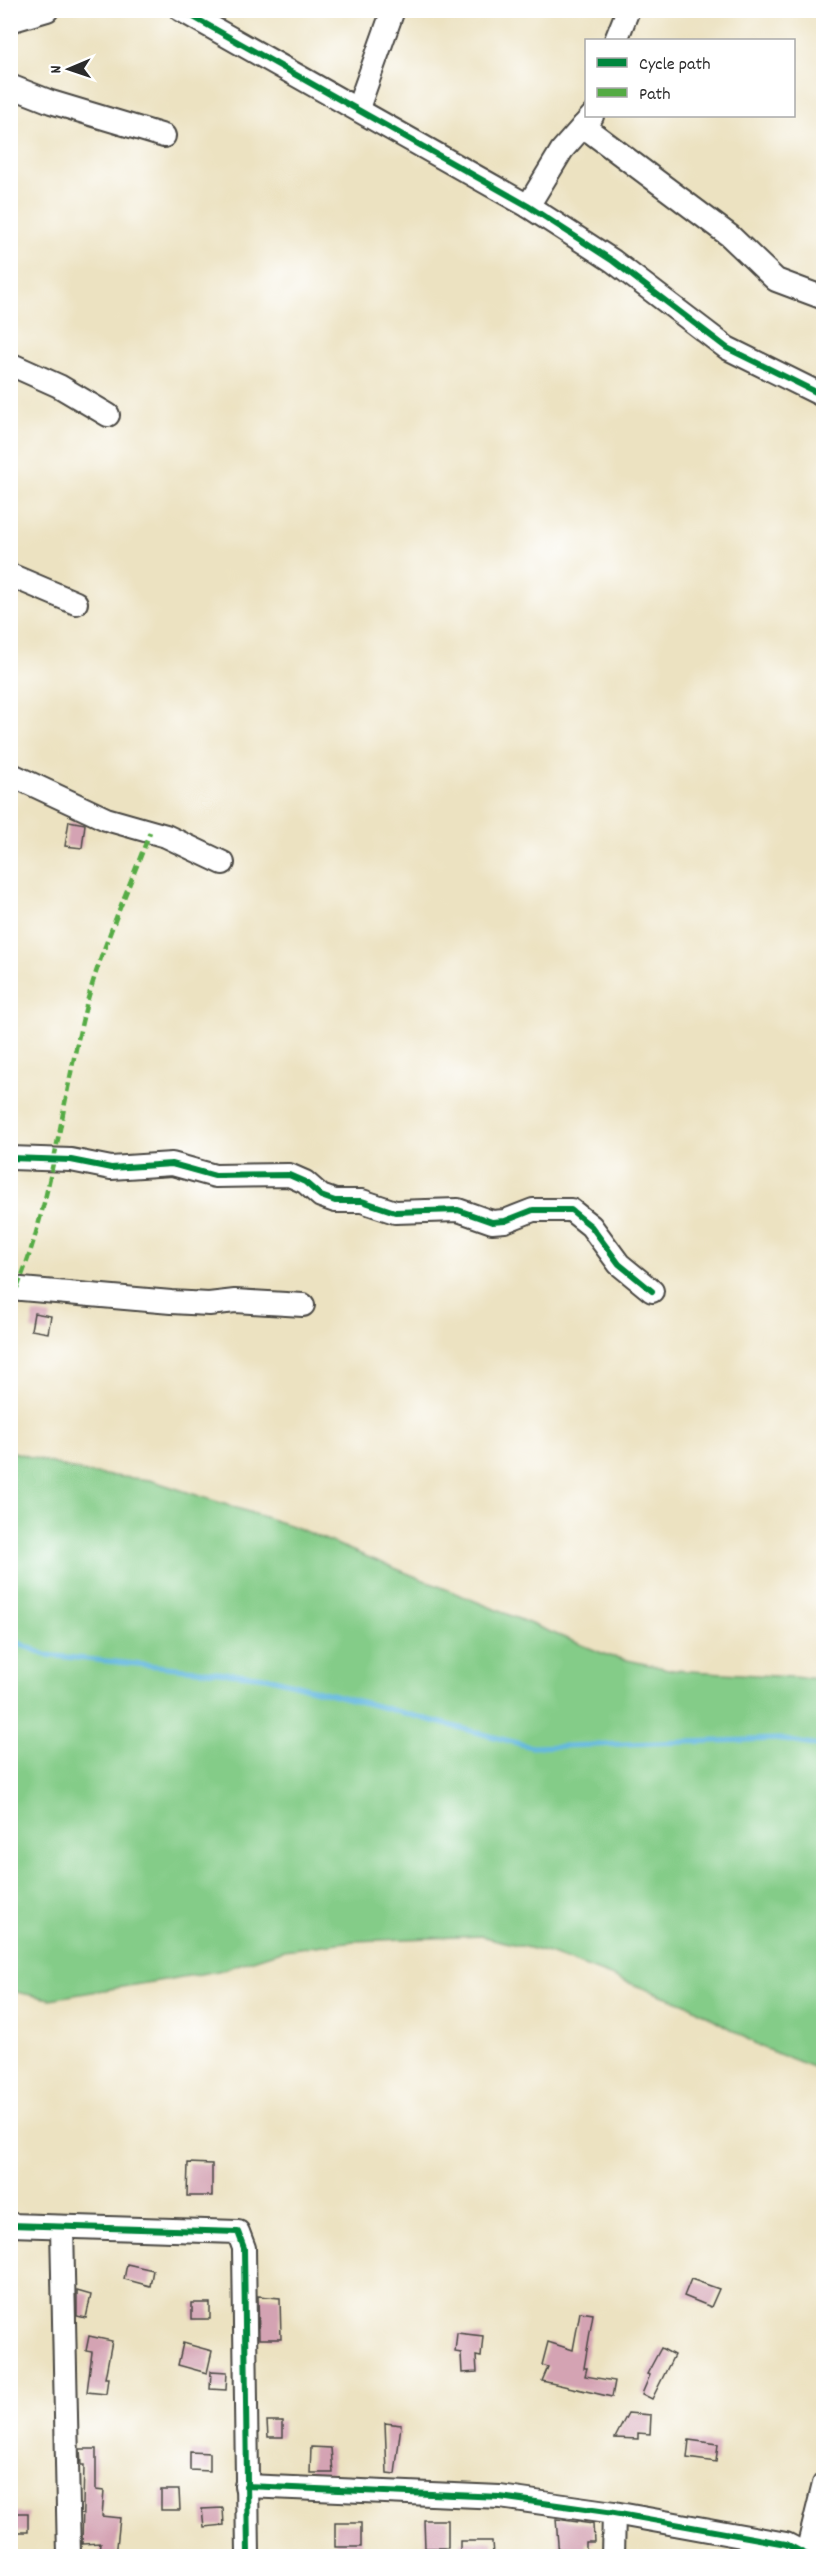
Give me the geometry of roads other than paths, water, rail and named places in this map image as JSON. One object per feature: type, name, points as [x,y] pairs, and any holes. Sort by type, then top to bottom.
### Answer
[{"type":"street","points":[[10,21],[47,10]]},
{"type":"street","points":[[181,10],[528,206],[614,261],[727,348],[824,396]]},
{"type":"street","points":[[358,108],[393,10]]},
{"type":"street","points":[[616,39],[628,10]]},
{"type":"street","points":[[10,86],[51,102],[164,136]]},
{"type":"street","points":[[528,206],[562,150],[587,121],[730,236],[776,280],[824,298]]},
{"type":"street","points":[[10,364],[59,386],[108,415]]},
{"type":"street","points":[[10,575],[76,603]]},
{"type":"street","points":[[10,774],[106,819],[166,836],[223,863]]},
{"type":"street","points":[[10,1158],[71,1160],[111,1168],[172,1164],[215,1176],[289,1175],[305,1182],[321,1196],[335,1201],[362,1201],[394,1212],[458,1210],[492,1222],[505,1221],[533,1210],[571,1210],[591,1226],[619,1264],[652,1291]]},
{"type":"street","points":[[10,1288],[171,1302],[209,1304],[235,1301],[303,1305]]},
{"type":"street","points":[[10,2225],[238,2232],[244,2248],[248,2556]]},
{"type":"street","points":[[62,2227],[69,2556]]},
{"type":"street","points":[[246,2486],[500,2497],[614,2513],[786,2544],[808,2555],[824,2484]]},
{"type":"street","points":[[613,2556],[614,2513]]},
{"type":"waterway","points":[[10,1639],[46,1655],[267,1677],[532,1747],[779,1739],[824,1747]]}]
